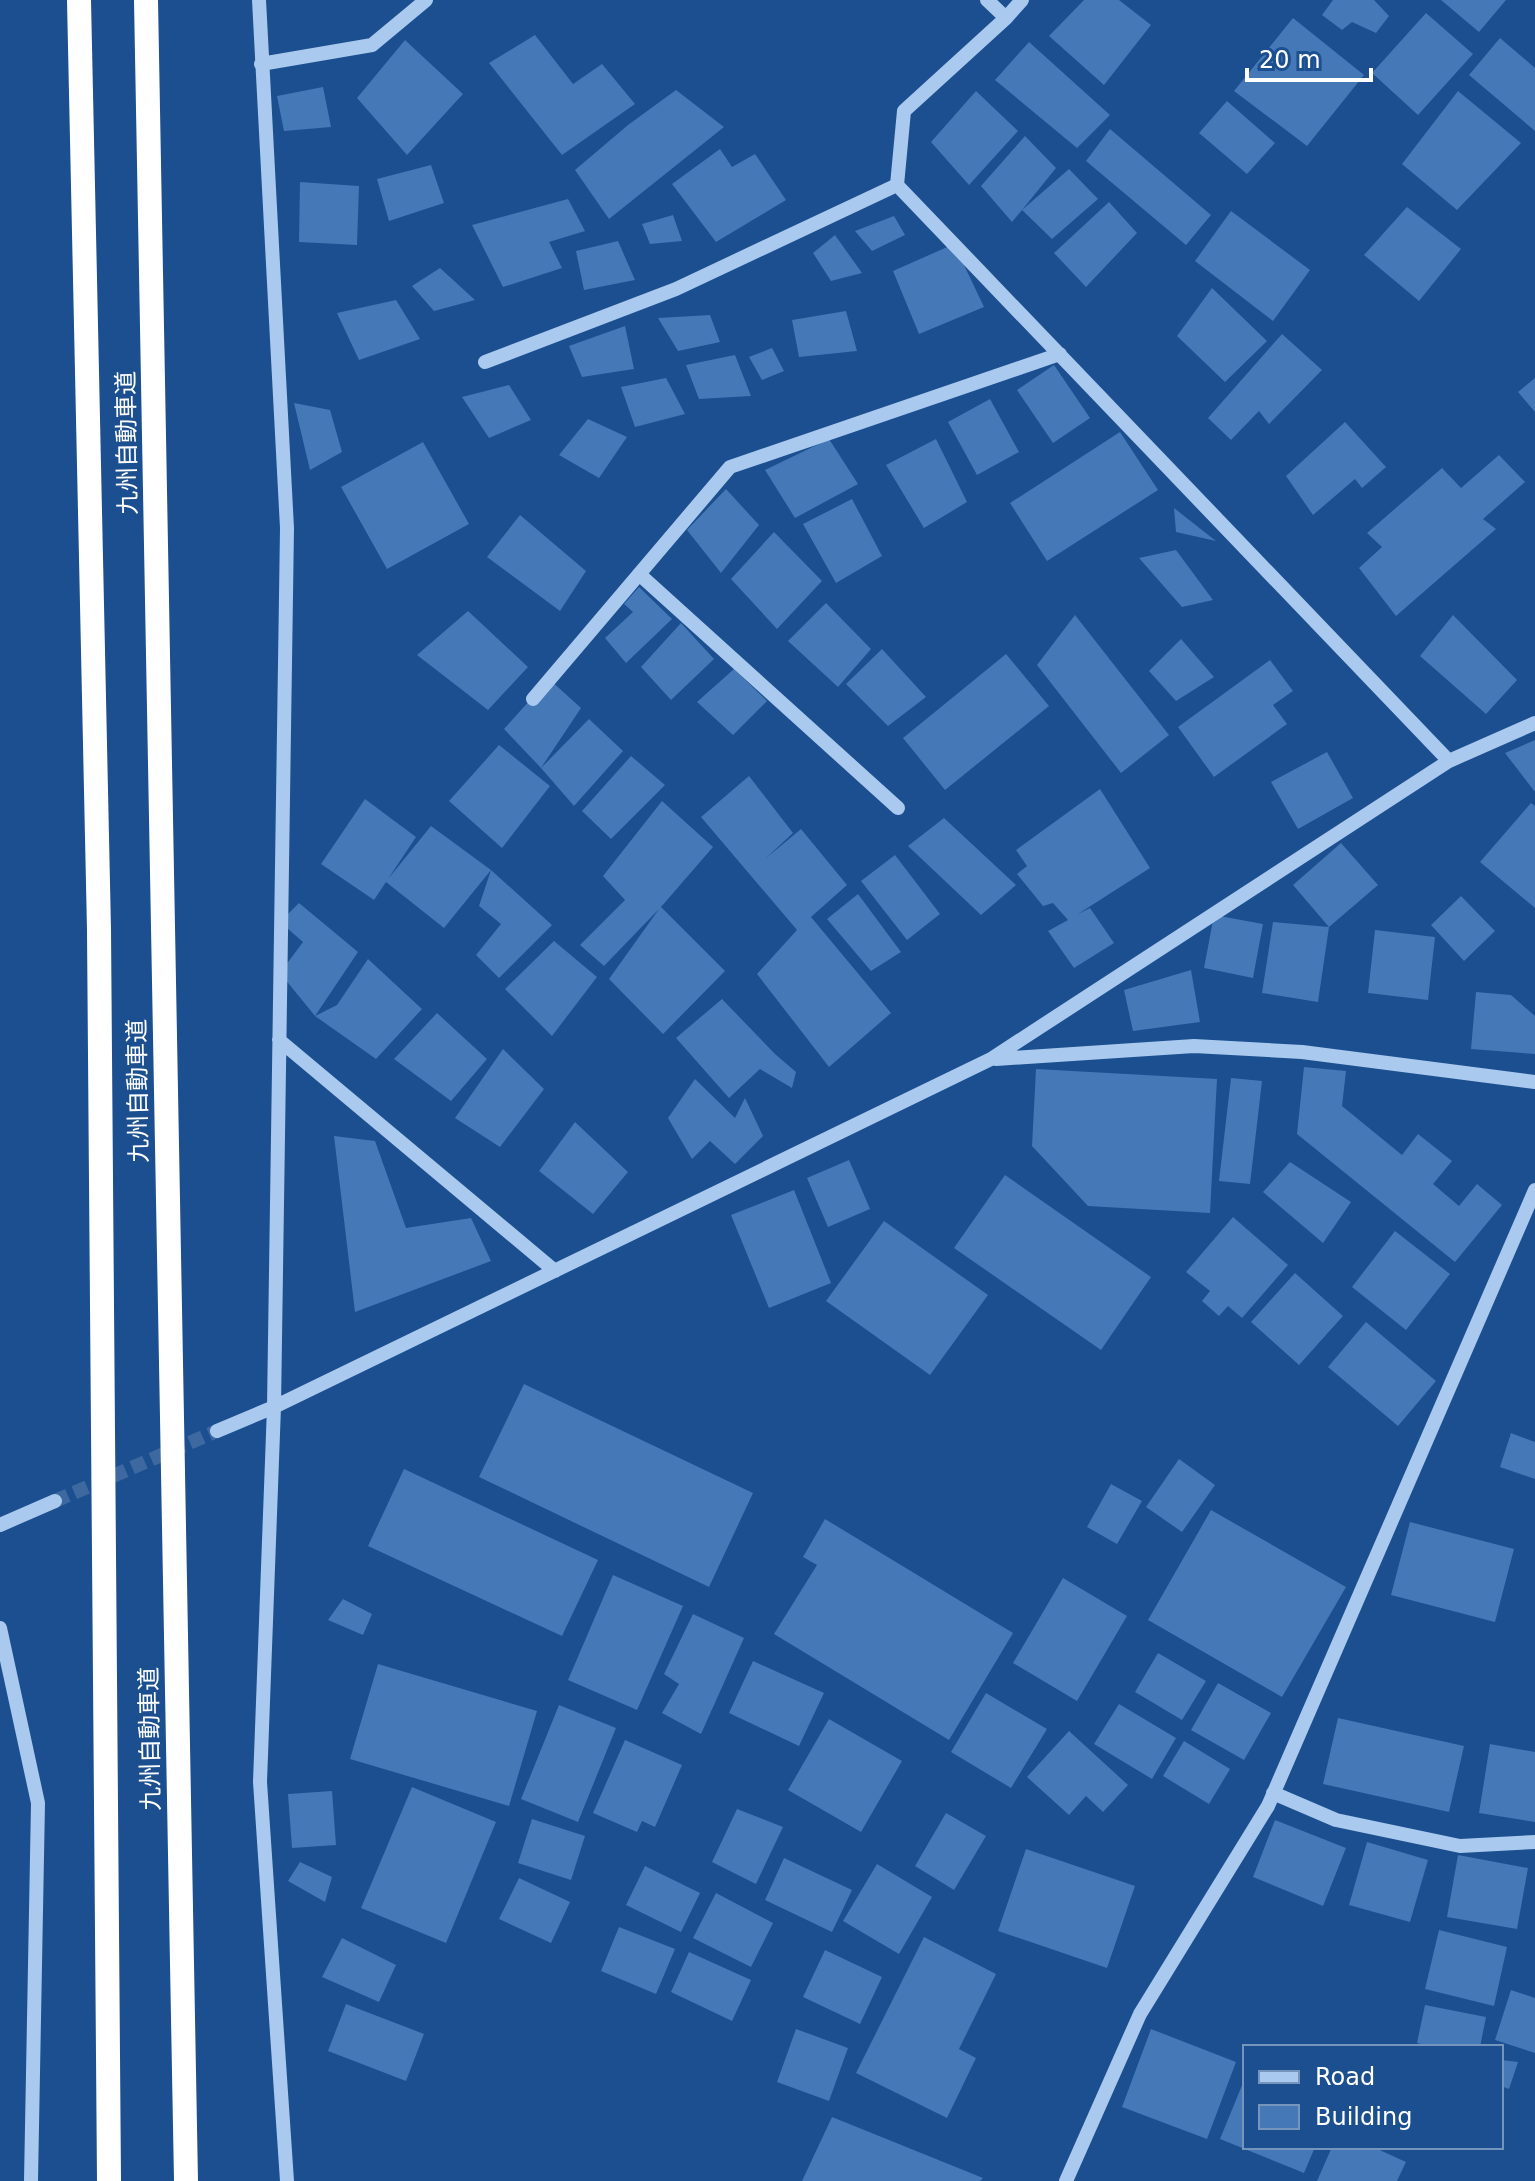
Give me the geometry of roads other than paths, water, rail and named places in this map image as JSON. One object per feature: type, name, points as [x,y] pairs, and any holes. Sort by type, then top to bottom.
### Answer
[{"type":"highway","name":"九州自動車道","points":[[78,0],[99,930],[109,2181]]},
{"type":"highway","name":"九州自動車道","points":[[146,0],[186,2181]]},
{"type":"street","points":[[259,0],[287,528],[274,1407],[260,1782],[287,2181]]},
{"type":"street","points":[[261,64],[372,45],[426,0]]},
{"type":"street","points":[[987,0],[1006,18]]},
{"type":"street","points":[[1022,0],[904,111],[897,185],[1449,761]]},
{"type":"street","points":[[485,362],[676,289],[897,185]]},
{"type":"street","points":[[533,699],[730,467],[1060,354]]},
{"type":"street","points":[[639,574],[898,808]]},
{"type":"street","points":[[217,1431],[274,1407],[991,1059],[1449,761],[1535,723]]},
{"type":"street","points":[[279,1040],[555,1271]]},
{"type":"street","points":[[991,1059],[1194,1046],[1302,1052],[1535,1082]]},
{"type":"street","points":[[1066,2181],[1140,2014],[1268,1806],[1535,1190]]},
{"type":"street","points":[[0,1525],[55,1501]]},
{"type":"street","points":[[0,1628],[38,1803],[31,2181]]},
{"type":"street","points":[[1273,1793],[1336,1820],[1460,1846],[1535,1842]]},
{"type":"tunnel","points":[[55,1501],[217,1431]]}]
